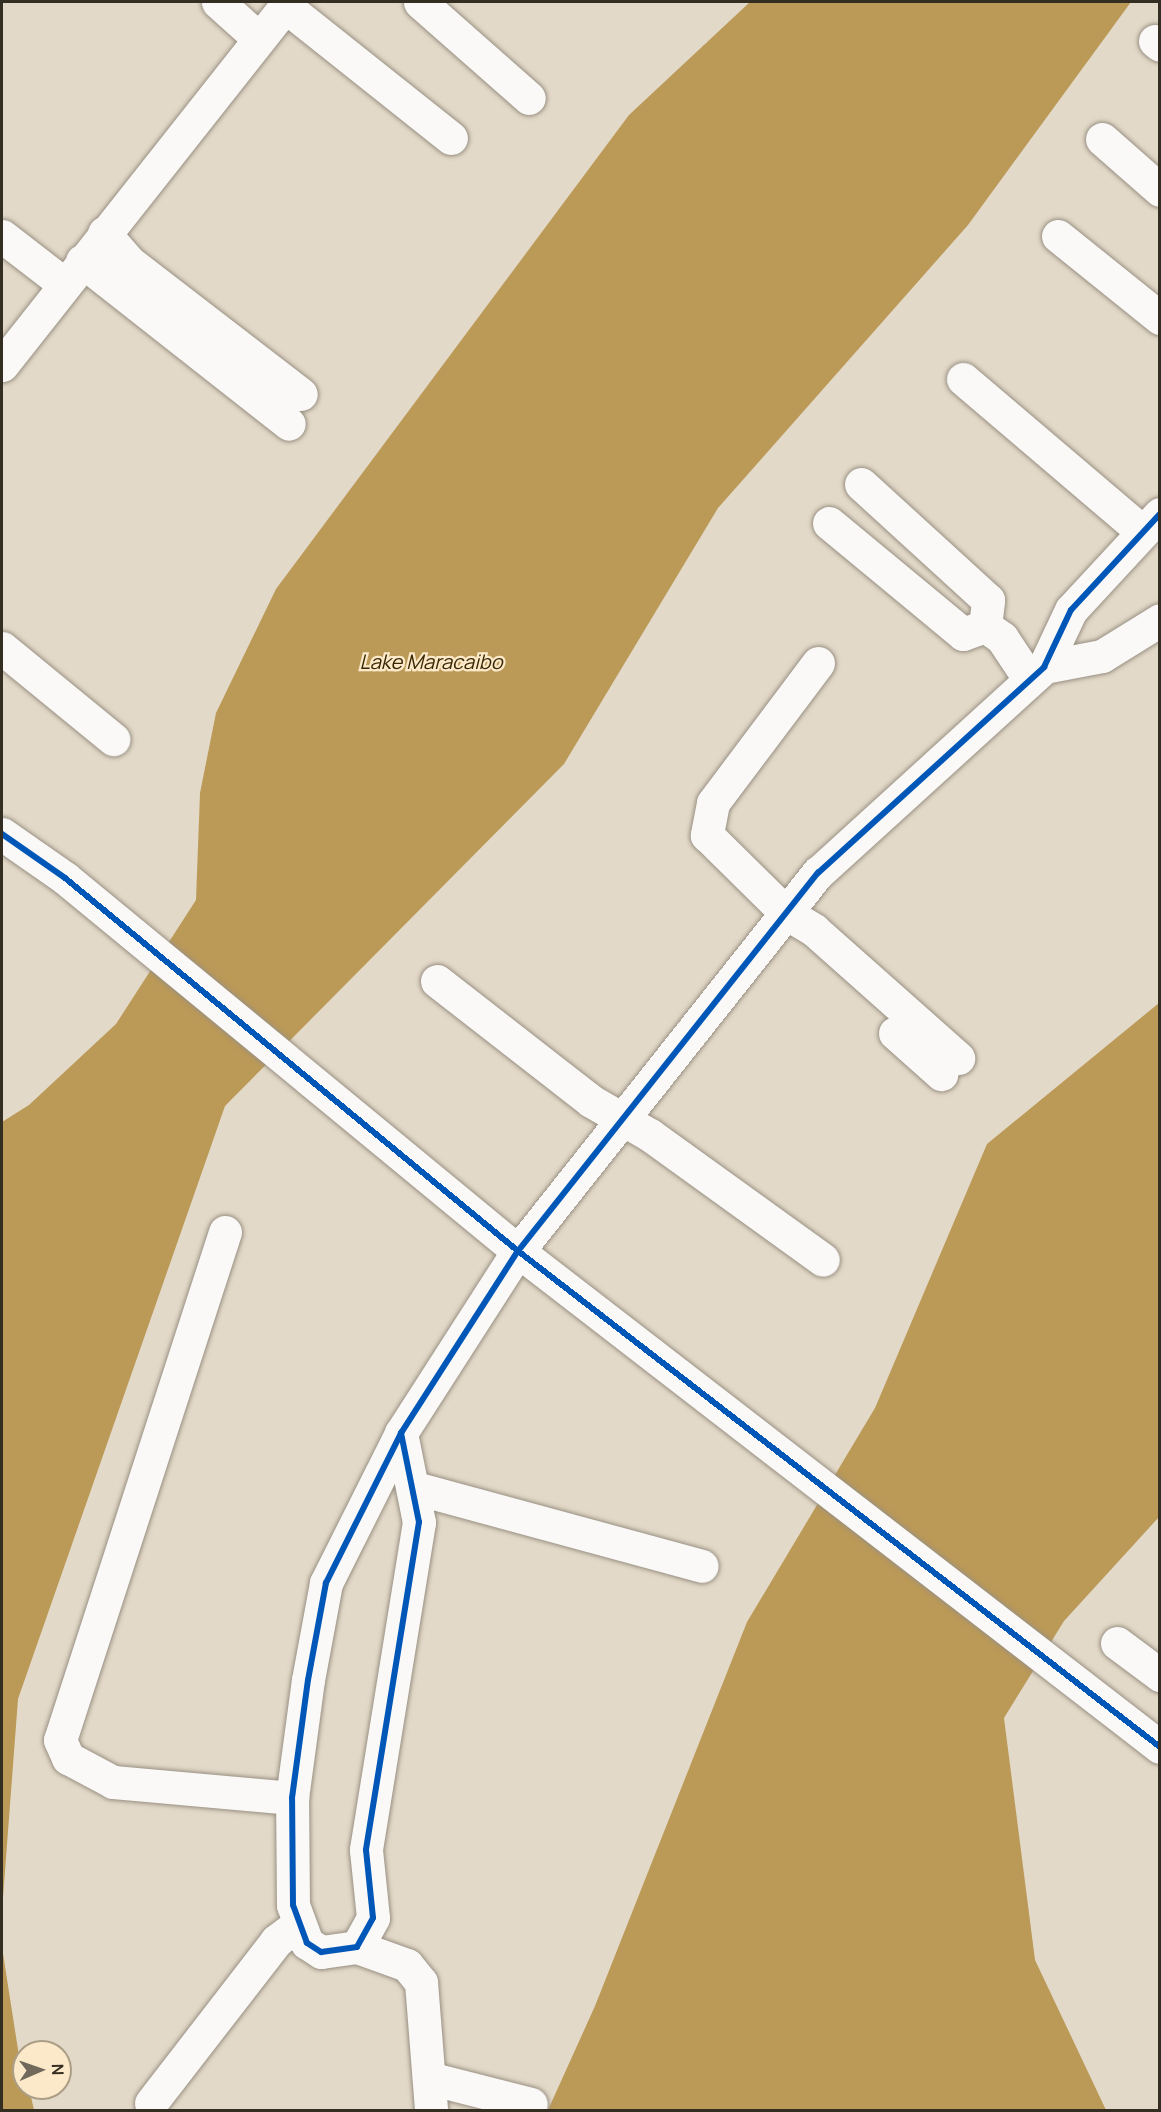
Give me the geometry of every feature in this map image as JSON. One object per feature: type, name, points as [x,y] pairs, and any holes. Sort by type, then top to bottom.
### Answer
[{"type":"street","points":[[218,2],[257,37]]},
{"type":"street","points":[[420,2],[529,98]]},
{"type":"street","points":[[2,365],[257,37],[287,4],[451,138]]},
{"type":"street","points":[[1102,139],[1160,190]]},
{"type":"street","points":[[104,233],[128,261],[301,394]]},
{"type":"street","points":[[2,236],[73,272],[289,424]]},
{"type":"street","points":[[1058,236],[1160,318]]},
{"type":"street","points":[[431,2110],[421,1982],[407,1965],[357,1947],[321,1952],[307,1943],[297,1925],[292,1798],[326,1583],[401,1433],[518,1251],[625,1121],[818,873],[1037,673],[1071,610],[1151,523],[963,379]]},
{"type":"street","points":[[861,484],[988,600],[985,626]]},
{"type":"street","points":[[829,523],[963,634],[985,626]]},
{"type":"street","points":[[1037,673],[1102,656],[1160,620]]},
{"type":"street","points":[[985,626],[1002,638],[1037,673]]},
{"type":"street","points":[[2,648],[113,739]]},
{"type":"street","points":[[818,663],[713,803],[705,823],[713,845],[781,920],[814,930],[949,1066]]},
{"type":"street","points":[[2,834],[65,878],[518,1251],[805,1475],[1074,1678],[1160,1747]]},
{"type":"street","points":[[437,981],[591,1101],[625,1121],[824,1260]]},
{"type":"street","points":[[225,1232],[60,1740],[68,1758],[113,1782],[292,1798]]},
{"type":"street","points":[[357,1947],[373,1918],[366,1850],[419,1522],[415,1488],[401,1433]]},
{"type":"street","points":[[415,1488],[702,1566]]},
{"type":"street","points":[[1117,1643],[1160,1675]]},
{"type":"street","points":[[151,2103],[276,1941],[297,1925]]},
{"type":"street","points":[[429,2078],[531,2104]]},
{"type":"water","name":"Lake Maracaibo","points":[[750,2],[1131,2],[968,225],[718,508],[564,764],[225,1106],[18,1699],[2,1911],[2,1122],[29,1105],[116,1024],[196,900],[200,793],[216,713],[276,589],[629,115]]},
{"type":"water","points":[[1159,1003],[1159,1517],[1064,1621],[1004,1718],[1035,1960],[1106,2110],[548,2110],[595,2006],[747,1622],[875,1408],[987,1144]]},
{"type":"water","points":[[2,1947],[17,2040],[12,2040],[12,2100],[32,2100],[34,2110],[2,2110]]},
{"type":"cycle path","points":[[401,1433],[419,1522],[366,1850],[373,1918],[357,1947],[321,1952],[307,1943],[293,1905],[292,1798],[308,1680],[326,1583],[401,1433],[518,1251],[818,873],[1044,667],[1071,610],[1160,514]]},
{"type":"cycle path","points":[[2,834],[65,878],[518,1251],[1160,1747]]}]
